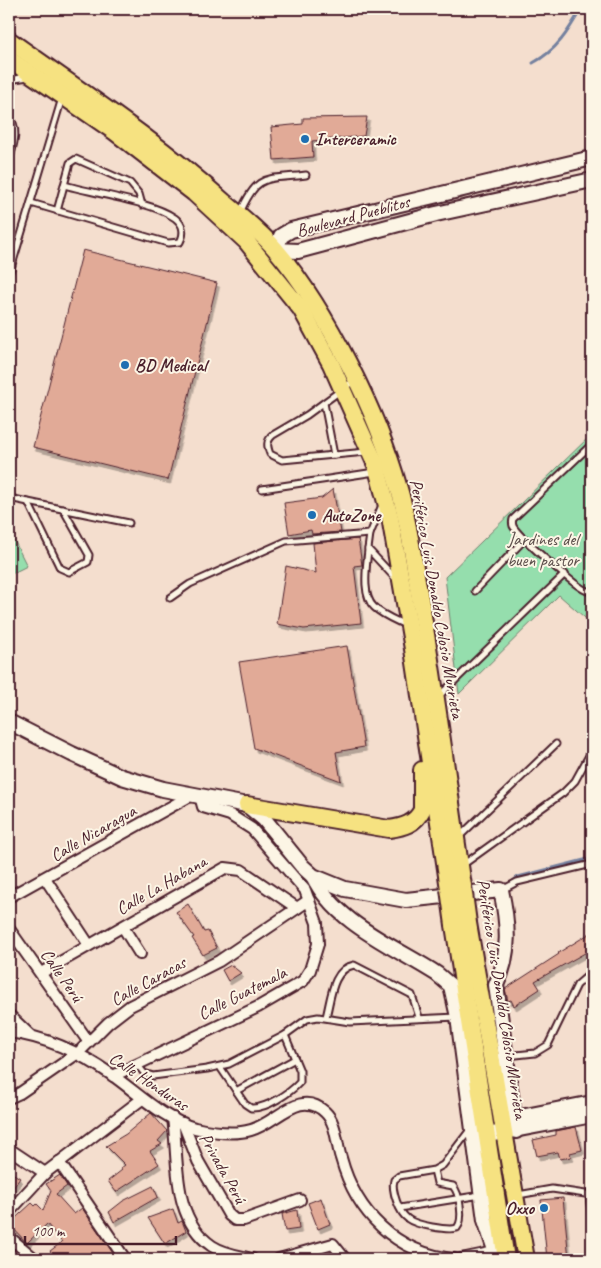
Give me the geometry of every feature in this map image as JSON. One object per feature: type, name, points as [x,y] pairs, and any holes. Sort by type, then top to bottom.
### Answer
[{"type":"main road","name":"Periférico Luis Donaldo Colosio Murrieta","points":[[9,40],[52,71],[66,90],[115,132],[194,193],[276,250],[313,302],[378,450],[393,495],[426,634],[436,699],[456,840],[454,879],[471,989],[477,1132],[500,1257]]},
{"type":"main road","name":"Periférico Luis Donaldo Colosio Murrieta","points":[[9,59],[33,76],[66,90]]},
{"type":"main road","name":"Periférico Luis Donaldo Colosio Murrieta","points":[[236,222],[246,240],[301,309],[349,384]]},
{"type":"main road","points":[[246,240],[276,250],[278,278]]},
{"type":"main road","name":"Periférico Luis Donaldo Colosio Murrieta","points":[[393,495],[403,590],[443,851],[454,879]]},
{"type":"main road","points":[[247,805],[389,829],[408,825],[420,814],[423,805],[420,693]]},
{"type":"main road","name":"Periférico Luis Donaldo Colosio Murrieta","points":[[471,989],[508,1126],[515,1196],[526,1259]]},
{"type":"street","name":"Boulevard Pueblitos","points":[[592,158],[291,230],[281,236],[276,250],[298,251],[436,214],[592,180]]},
{"type":"street","points":[[480,185],[477,190],[478,197],[486,203]]},
{"type":"street","points":[[432,197],[442,203],[442,207],[436,214]]},
{"type":"street","points":[[9,722],[122,777],[196,796],[247,805],[264,819],[302,866],[313,876],[345,889],[406,900],[501,890],[507,926],[507,942],[503,969],[496,985],[504,1057],[508,1126]]},
{"type":"street","name":"Calle Nicaragua","points":[[9,897],[196,796]]},
{"type":"street","name":"Calle Guatemala","points":[[113,1076],[258,1007],[303,980],[310,970],[318,944],[316,923],[305,890],[252,829],[230,815],[203,808],[196,796]]},
{"type":"street","name":"Calle La Habana","points":[[41,973],[225,868],[241,870],[297,908]]},
{"type":"street","points":[[313,876],[321,892],[338,910],[445,980],[451,986],[477,1132],[485,1220],[500,1257],[461,1259]]},
{"type":"street","points":[[45,878],[89,945]]},
{"type":"street","name":"Calle Caracas","points":[[9,1098],[20,1093],[78,1053],[88,1041],[130,1006],[219,961],[309,900]]},
{"type":"street","points":[[123,927],[140,954]]},
{"type":"street","name":"Calle Perú","points":[[9,929],[88,1041]]},
{"type":"street","points":[[471,989],[496,985]]},
{"type":"street","points":[[9,1015],[31,1035]]},
{"type":"street","name":"Calle Honduras","points":[[9,1032],[31,1035],[78,1053],[113,1076],[142,1100],[173,1118],[183,1123],[218,1132],[240,1132],[260,1128],[295,1105],[308,1103],[321,1109],[331,1118],[346,1177],[370,1217],[396,1240],[425,1257],[454,1259]]},
{"type":"street","points":[[10,1206],[44,1173],[142,1100]]},
{"type":"street","points":[[508,1126],[592,1103]]},
{"type":"street","points":[[477,1132],[592,1115]]},
{"type":"street","points":[[173,1118],[180,1194],[185,1210],[195,1228],[203,1239],[214,1247],[252,1259]]},
{"type":"street","name":"Privada Perú","points":[[183,1123],[198,1161],[229,1215],[235,1220],[244,1220],[300,1200]]},
{"type":"street","points":[[9,1150],[44,1173]]},
{"type":"street","points":[[59,1162],[125,1259]]},
{"type":"street","points":[[9,1237],[35,1259]]},
{"type":"street","points":[[280,1259],[333,1244],[345,1259]]},
{"type":"lane","points":[[9,80],[52,71]]},
{"type":"lane","points":[[9,275],[10,265],[66,90]]},
{"type":"lane","points":[[9,116],[15,127],[9,162]]},
{"type":"lane","points":[[57,211],[70,163],[76,159],[81,159],[130,183],[139,194],[142,205]]},
{"type":"lane","points":[[236,222],[256,184],[261,181],[306,175]]},
{"type":"lane","points":[[30,203],[168,243],[180,242],[183,230],[175,218],[142,205],[64,184]]},
{"type":"lane","points":[[349,384],[324,403],[268,439],[267,444],[270,454],[282,460],[378,450]]},
{"type":"lane","points":[[324,403],[334,455]]},
{"type":"lane","points":[[591,446],[513,518],[514,528],[525,539],[584,590],[592,591]]},
{"type":"lane","points":[[262,489],[386,470]]},
{"type":"lane","points":[[393,495],[370,534],[367,588],[370,602],[381,612],[410,628],[426,634]]},
{"type":"lane","points":[[9,498],[129,522]]},
{"type":"lane","points":[[28,502],[60,568],[69,572],[88,562],[89,555],[63,509]]},
{"type":"lane","points":[[170,598],[190,584],[286,541],[370,534]]},
{"type":"lane","points":[[475,591],[525,539]]},
{"type":"lane","points":[[368,549],[403,590]]},
{"type":"lane","points":[[436,699],[565,574]]},
{"type":"lane","points":[[443,851],[556,744]]},
{"type":"lane","points":[[454,879],[563,793],[575,781],[592,750]]},
{"type":"lane","points":[[501,890],[517,882],[592,864]]},
{"type":"lane","points":[[326,1017],[338,974],[343,968],[354,965],[412,994],[419,1017]]},
{"type":"lane","points":[[504,1057],[535,1053],[543,1050],[548,1045],[577,985],[592,972]]},
{"type":"lane","points":[[137,1064],[144,1073],[153,1076],[220,1067],[285,1035],[307,1019],[326,1017],[350,1022],[419,1017],[458,1017]]},
{"type":"lane","points":[[220,1067],[245,1104],[251,1108],[257,1108],[294,1089],[300,1082],[301,1076],[285,1035]]},
{"type":"lane","points":[[236,1091],[294,1059]]},
{"type":"lane","points":[[434,1170],[437,1183],[453,1186],[457,1191],[461,1222],[457,1228],[453,1229],[413,1222],[406,1217],[400,1208],[392,1186],[394,1180],[399,1176],[434,1170],[443,1166],[457,1144],[477,1132]]},
{"type":"lane","points":[[515,1196],[552,1189],[591,1195],[592,1222]]},
{"type":"lane","points":[[400,1208],[482,1195]]},
{"type":"green space","name":"Jardines del buen pastor","points":[[592,434],[592,624],[559,595],[459,694],[445,577]]},
{"type":"green space","points":[[9,530],[27,566],[9,575]]},
{"type":"building","name":"Interceramic","points":[[367,117],[364,136],[312,141],[313,157],[274,160],[271,127],[303,124],[303,118]]},
{"type":"building","name":"BD Medical","points":[[83,250],[217,283],[168,480],[33,447]]},
{"type":"building","name":"AutoZone","points":[[333,489],[341,532],[312,534],[311,530],[289,534],[284,503],[322,498]]},
{"type":"building","points":[[358,539],[362,565],[354,566],[361,623],[304,629],[277,624],[286,566],[316,573],[313,543]]},
{"type":"building","points":[[347,646],[364,747],[336,752],[341,781],[254,748],[239,662]]},
{"type":"building","points":[[188,904],[204,932],[208,931],[217,948],[203,955],[192,938],[194,937],[176,912]]},
{"type":"building","points":[[592,932],[592,949],[535,981],[540,989],[514,1006],[511,1000],[508,1001],[505,989]]},
{"type":"building","points":[[231,965],[241,973],[228,981],[222,970]]},
{"type":"building","points":[[151,1113],[167,1131],[158,1141],[162,1144],[150,1151],[159,1164],[116,1192],[108,1181],[122,1170],[121,1168],[125,1165],[106,1146],[126,1134]]},
{"type":"building","points":[[576,1127],[582,1150],[570,1153],[571,1157],[560,1159],[558,1152],[537,1156],[533,1140],[556,1135],[556,1131]]},
{"type":"building","points":[[9,1171],[20,1178],[9,1194]]},
{"type":"building","points":[[60,1175],[67,1186],[56,1194],[74,1214],[82,1208],[117,1259],[57,1259],[50,1251],[62,1242],[47,1224],[27,1243],[9,1224],[32,1203],[35,1206],[37,1204],[43,1210],[51,1191],[46,1184]]},
{"type":"building","points":[[153,1186],[158,1197],[114,1222],[109,1212],[123,1201]]},
{"type":"building","points":[[321,1198],[330,1224],[318,1229],[308,1203]]},
{"type":"building","points":[[563,1198],[569,1259],[547,1259],[541,1200]]},
{"type":"building","points":[[173,1209],[178,1223],[182,1221],[186,1231],[165,1244],[148,1218]]},
{"type":"building","points":[[297,1210],[299,1229],[285,1231],[282,1214]]},
{"type":"waterway","points":[[533,63],[549,52],[561,40],[581,9]]},
{"type":"waterway","points":[[194,788],[217,793]]},
{"type":"waterway","points":[[508,885],[518,877],[592,858]]},
{"type":"waterway","points":[[425,904],[446,903]]},
{"type":"place","name":"Interceramic","points":[[305,139]]},
{"type":"place","name":"BD Medical","points":[[125,365]]},
{"type":"place","name":"AutoZone","points":[[312,515]]},
{"type":"place","name":"Oxxo","points":[[544,1208]]}]
